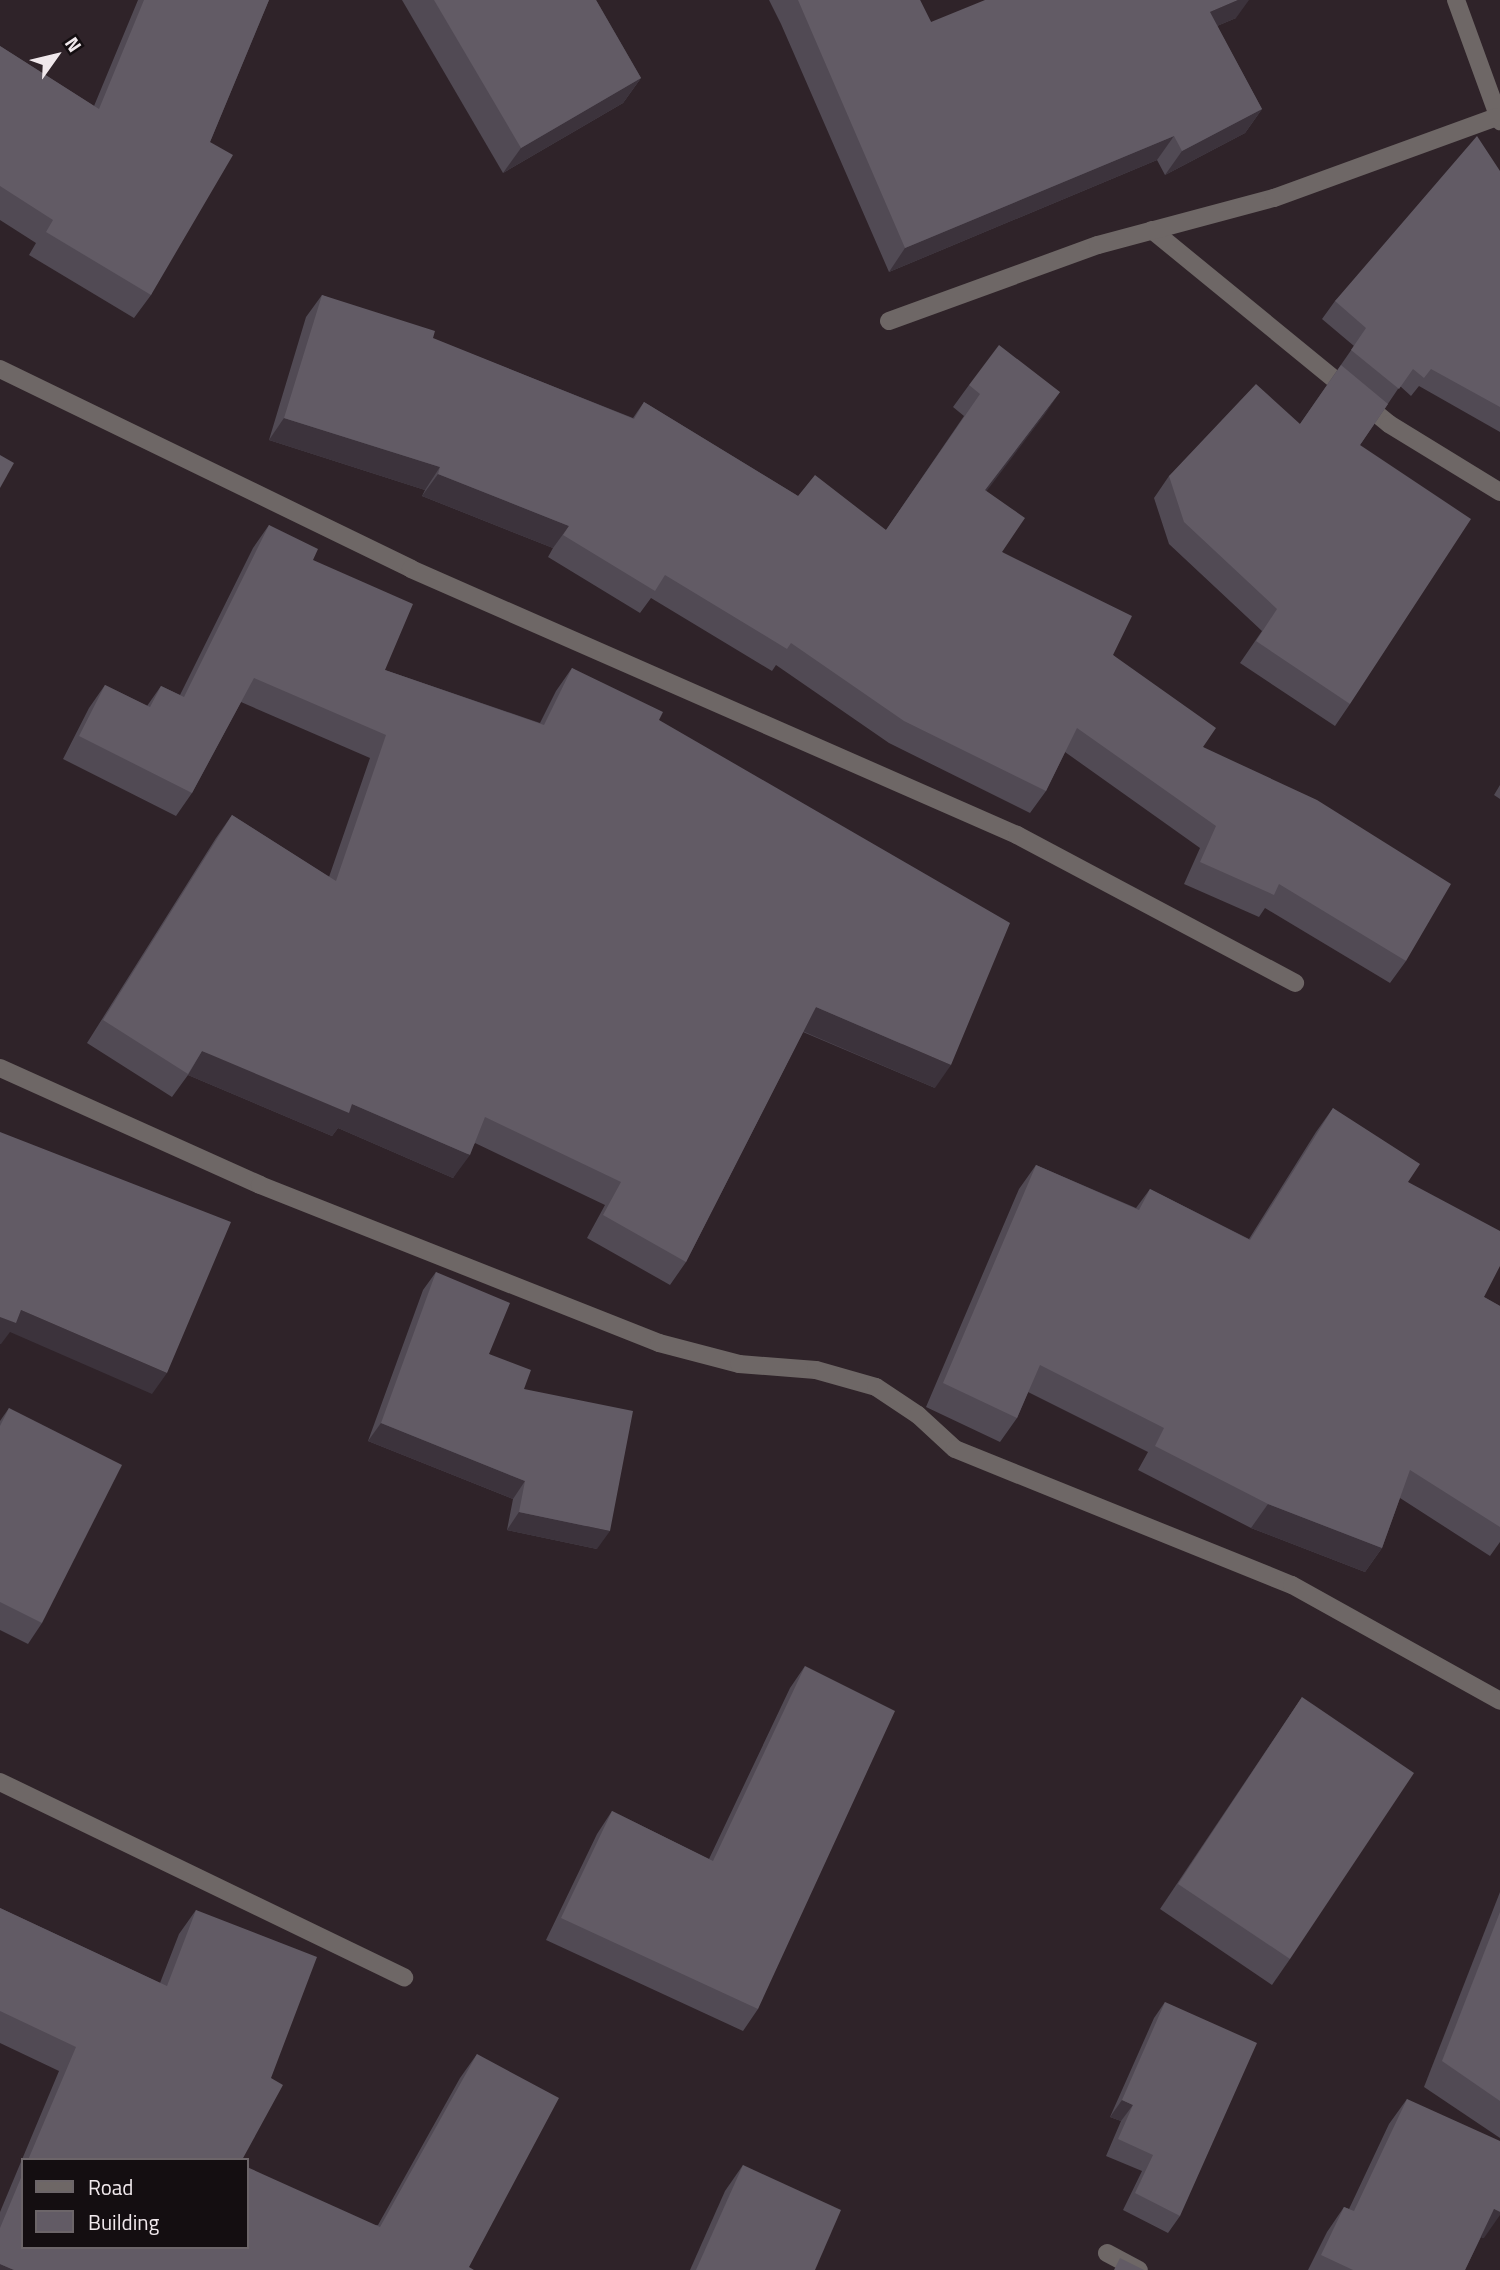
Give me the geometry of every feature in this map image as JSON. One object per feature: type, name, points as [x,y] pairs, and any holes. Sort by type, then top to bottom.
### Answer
[{"type":"street","points":[[889,321],[1098,245],[1274,198],[1498,119],[1456,0]]},
{"type":"street","points":[[1152,230],[1389,425],[1500,492]]},
{"type":"street","points":[[0,369],[411,569],[1017,835],[1295,983]]},
{"type":"street","points":[[0,1068],[260,1185],[659,1343],[739,1364],[816,1370],[876,1387],[918,1415],[955,1449],[1292,1585],[1500,1700]]},
{"type":"street","points":[[0,1782],[404,1977]]},
{"type":"street","points":[[1107,2253],[1139,2270]]},
{"type":"building","points":[[144,0],[269,0],[210,142],[233,155],[151,295],[46,232],[53,220],[0,186],[0,46],[99,109]]},
{"type":"building","points":[[434,0],[596,0],[641,78],[521,148]]},
{"type":"building","points":[[798,0],[920,0],[931,22],[985,0],[1238,0],[1210,12],[1262,109],[1182,151],[1174,136],[905,248]]},
{"type":"building","points":[[1477,136],[1500,171],[1500,407],[1431,369],[1424,378],[1413,369],[1399,389],[1351,350],[1366,328],[1335,301]]},
{"type":"building","points":[[322,295],[435,331],[433,338],[634,419],[644,402],[798,496],[815,475],[886,530],[980,394],[969,385],[999,345],[1060,392],[985,490],[1025,518],[1002,552],[1132,616],[1113,655],[1216,728],[1203,747],[1317,800],[1451,884],[1406,961],[1279,884],[1274,895],[1200,862],[1216,826],[1077,728],[1046,791],[904,721],[791,643],[787,649],[665,575],[655,591],[563,535],[569,526],[438,474],[440,467],[284,418]]},
{"type":"building","points":[[1341,365],[1388,404],[1360,445],[1471,519],[1350,704],[1256,641],[1277,609],[1184,522],[1169,476],[1256,384],[1300,424]]},
{"type":"building","points":[[0,455],[14,463],[0,488]]},
{"type":"building","points":[[269,525],[318,549],[313,560],[413,604],[385,670],[544,725],[572,668],[663,712],[659,720],[1010,923],[951,1065],[816,1007],[686,1262],[603,1215],[621,1182],[485,1117],[470,1155],[352,1104],[349,1113],[202,1051],[188,1074],[103,1020],[232,815],[336,881],[386,735],[254,678],[192,793],[79,736],[105,685],[150,707],[161,686],[184,697]]},
{"type":"building","points":[[1333,1108],[1420,1164],[1408,1182],[1500,1231],[1500,1266],[1484,1297],[1500,1306],[1500,1527],[1410,1470],[1382,1548],[1268,1504],[1155,1446],[1164,1428],[1040,1365],[1017,1418],[943,1383],[1036,1165],[1139,1210],[1150,1189],[1250,1240]]},
{"type":"building","points":[[0,1132],[231,1222],[167,1373],[21,1310],[16,1323],[0,1317]]},
{"type":"building","points":[[436,1272],[510,1303],[489,1354],[531,1370],[524,1389],[633,1411],[610,1531],[519,1512],[525,1481],[381,1423]]},
{"type":"building","points":[[9,1408],[122,1465],[42,1623],[0,1602],[0,1426]]},
{"type":"building","points":[[805,1666],[895,1711],[758,2009],[561,1918],[612,1811],[713,1861]]},
{"type":"building","points":[[1302,1697],[1414,1773],[1290,1959],[1178,1884]]},
{"type":"building","points":[[0,1908],[167,1986],[196,1910],[317,1957],[271,2078],[283,2085],[243,2158],[29,2158],[76,2047],[0,2011]]},
{"type":"building","points":[[1500,1912],[1500,2101],[1442,2061]]},
{"type":"building","points":[[1165,2002],[1257,2043],[1180,2216],[1135,2193],[1153,2155],[1118,2139],[1133,2105],[1122,2100]]},
{"type":"building","points":[[477,2054],[559,2098],[469,2267],[474,2270],[14,2270],[0,2264],[0,2228],[21,2178],[21,2249],[248,2249],[248,2167],[380,2227]]},
{"type":"building","points":[[1407,2099],[1500,2141],[1500,2212],[1494,2209],[1465,2270],[1353,2270],[1321,2255],[1344,2207],[1354,2211]]},
{"type":"building","points":[[743,2165],[841,2210],[815,2270],[696,2270]]},
{"type":"building","points":[[1120,2258],[1144,2270],[1114,2270]]}]
